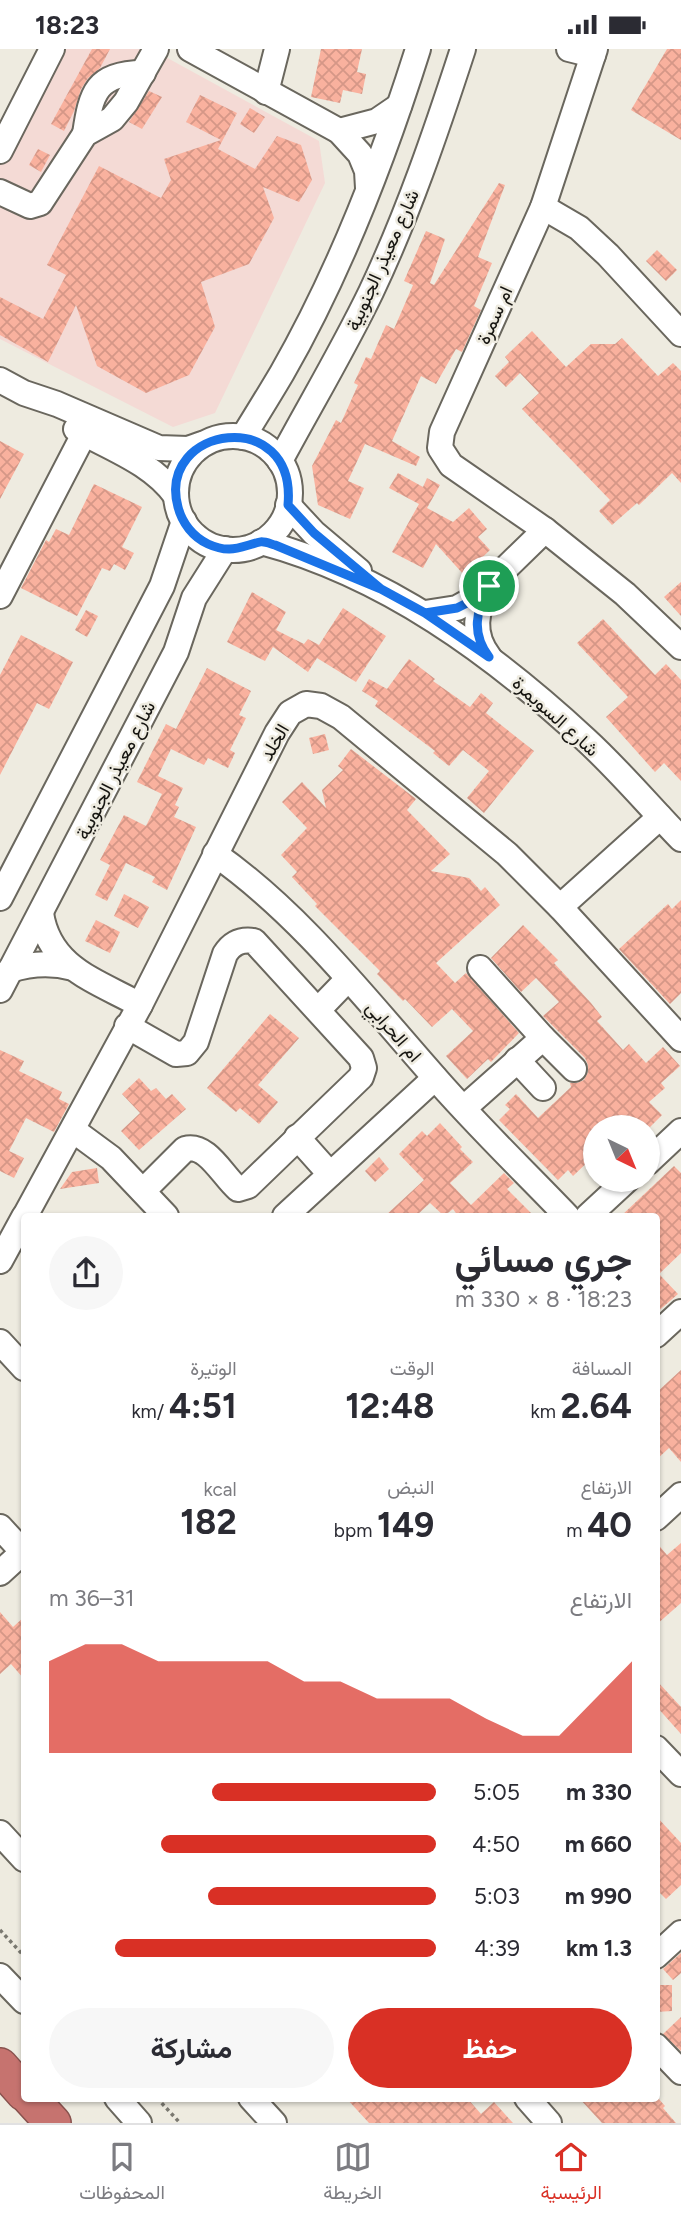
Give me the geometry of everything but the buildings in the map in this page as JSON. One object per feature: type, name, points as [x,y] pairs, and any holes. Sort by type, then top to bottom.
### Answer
[{"type":"highway","points":[[0,2066],[21,2090]]},
{"type":"highway","points":[[34,2102],[52,2123]]},
{"type":"street","points":[[0,151],[52,49]]},
{"type":"street","points":[[0,193],[30,205],[40,203],[85,134],[90,104],[99,88],[111,76],[143,73],[156,49]]},
{"type":"street","points":[[190,49],[339,131],[360,154],[367,170],[368,188]]},
{"type":"street","points":[[266,92],[277,49]]},
{"type":"street","points":[[243,437],[301,336],[332,272],[368,188],[418,49]]},
{"type":"street","name":"ام سمرة","points":[[569,49],[594,52],[543,207],[442,432],[440,448],[452,465],[545,530],[625,594],[681,647]]},
{"type":"street","name":"شارع معيذر الجنوبية","points":[[280,461],[380,273],[432,142],[463,50]]},
{"type":"street","points":[[339,131],[377,121],[399,106]]},
{"type":"street","points":[[543,207],[579,228],[608,255],[681,334]]},
{"type":"street","points":[[0,380],[24,393],[57,404],[159,448],[188,449],[223,437],[243,437],[260,443],[280,461],[289,483],[288,505],[277,529],[261,542],[244,548],[225,549],[201,540],[184,521],[176,496],[163,480],[146,467],[52,416],[24,393]]},
{"type":"street","points":[[0,596],[84,434]]},
{"type":"street","points":[[176,496],[185,463],[202,444]]},
{"type":"street","name":"شارع السويمرة","points":[[288,505],[314,533],[381,589]]},
{"type":"street","points":[[0,898],[9,873],[162,586],[184,521]]},
{"type":"street","points":[[425,613],[457,608],[475,599],[545,530]]},
{"type":"street","name":"شارع السويمرة","points":[[261,542],[296,552],[381,589],[425,613],[489,657],[586,740],[681,839]]},
{"type":"street","name":"شارع معيذر الجنوبية","points":[[5,980],[176,652],[194,598],[225,549]]},
{"type":"street","points":[[489,586],[479,606],[476,624],[480,646],[489,657]]},
{"type":"street","name":"الخلد","points":[[27,1213],[140,1005],[277,733],[290,713],[306,704],[321,706],[341,717],[507,854],[560,907],[681,1039]]},
{"type":"street","points":[[560,907],[660,817]]},
{"type":"street","name":"ام الحرابي","points":[[215,854],[250,879],[275,902],[348,979],[435,1078],[564,1213]]},
{"type":"street","points":[[41,913],[43,926],[54,950],[73,968],[140,1005]]},
{"type":"street","points":[[127,1026],[176,1054],[187,1053],[196,1042],[225,954],[231,946],[245,940],[254,941],[361,1058],[364,1068],[361,1077],[248,1186],[238,1189],[203,1151],[194,1147],[185,1149],[143,1191]]},
{"type":"street","points":[[5,980],[23,966],[48,963],[73,968]]},
{"type":"street","points":[[480,968],[574,1069]]},
{"type":"street","points":[[318,1010],[348,979]]},
{"type":"street","points":[[464,1108],[543,1038]]},
{"type":"street","points":[[517,1061],[543,1088]]},
{"type":"street","points":[[288,1213],[435,1078]]},
{"type":"street","points":[[73,1130],[111,1158],[163,1213]]},
{"type":"street","points":[[660,1150],[681,1131]]},
{"type":"street","points":[[297,1137],[330,1174]]},
{"type":"street","points":[[592,1213],[614,1192]]},
{"type":"street","name":"الخلد","points":[[0,1261],[21,1224]]},
{"type":"street","points":[[660,1331],[681,1312]]},
{"type":"street","points":[[0,1342],[21,1365]]},
{"type":"street","points":[[660,1514],[681,1495]]},
{"type":"street","points":[[0,1527],[21,1550]]},
{"type":"street","points":[[0,1573],[21,1556]]},
{"type":"street","points":[[660,1752],[681,1774]]},
{"type":"street","points":[[0,1833],[21,1856]]},
{"type":"street","points":[[660,1952],[681,1933]]},
{"type":"street","points":[[0,1976],[21,1998]]},
{"type":"street","points":[[660,2050],[681,2071]]},
{"type":"street","points":[[121,2102],[139,2123]]},
{"type":"street","points":[[255,2102],[274,2123]]},
{"type":"street","points":[[531,2102],[549,2123]]},
{"type":"path","points":[[0,1930],[21,1953]]},
{"type":"path","points":[[161,2102],[180,2123]]},
{"type":"shaded area","points":[[51,49],[151,49],[319,141],[325,183],[215,413],[173,427],[0,339],[0,141]]},
{"type":"route","points":[[489,586],[475,599],[457,608],[425,613],[381,589],[275,545],[261,542],[233,550],[216,547],[194,535],[184,521],[176,496],[180,475],[185,463],[202,444],[233,436],[260,443],[274,454],[284,468],[290,491],[288,505],[300,520],[381,589],[425,613],[489,657],[480,646],[476,624],[479,606],[489,586]]}]
